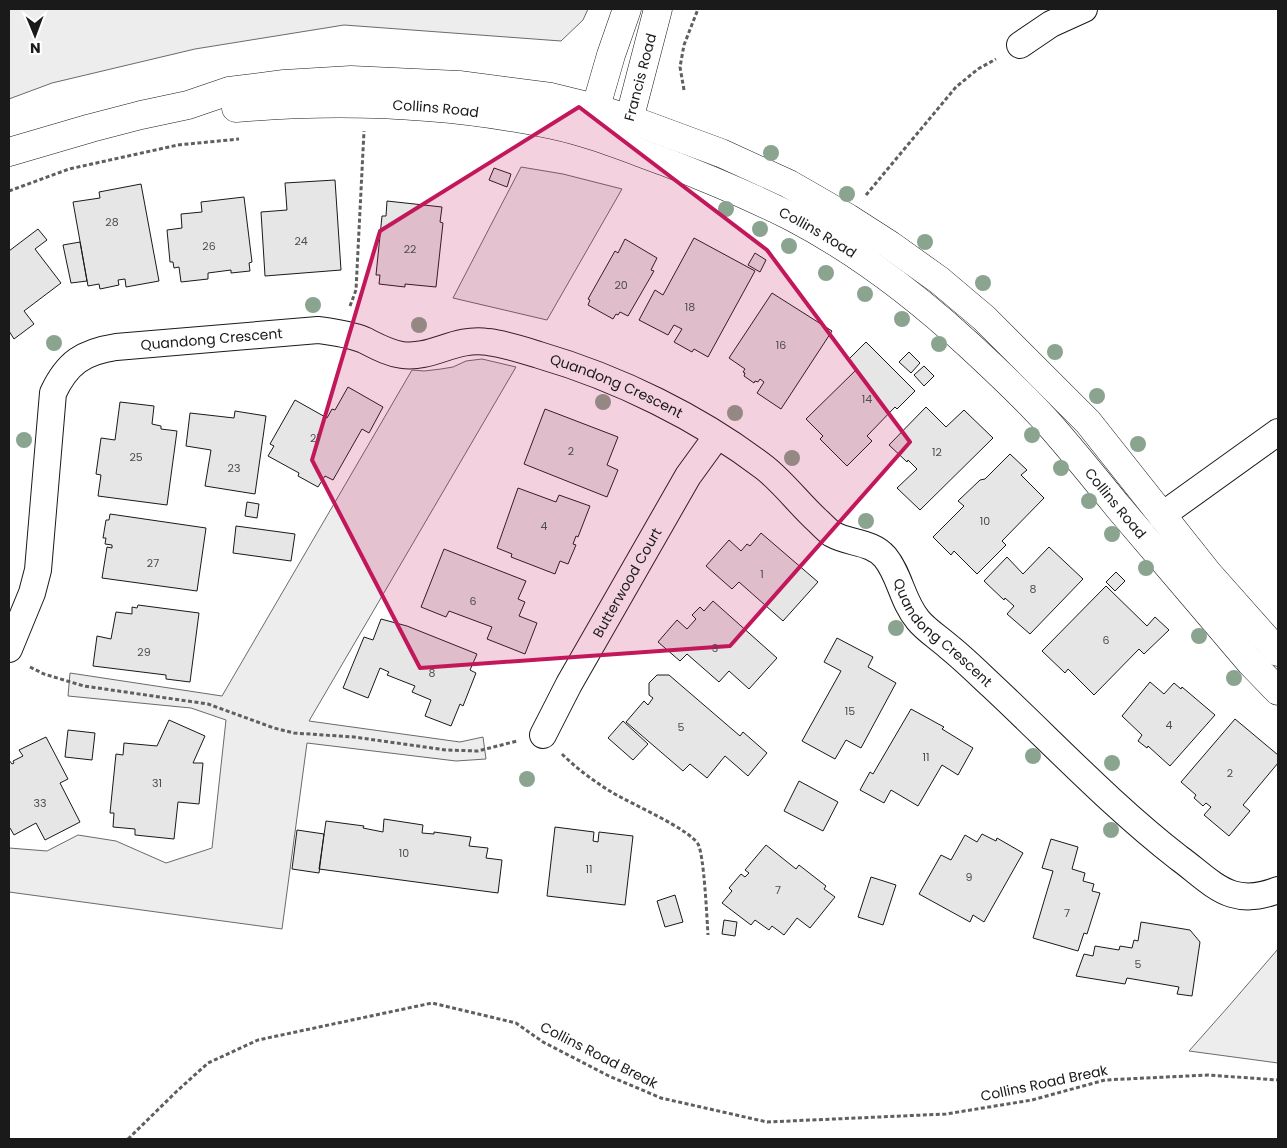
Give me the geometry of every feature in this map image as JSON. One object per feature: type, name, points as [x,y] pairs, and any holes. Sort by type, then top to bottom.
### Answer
[{"type":"main road","points":[[588,135],[627,9]]},
{"type":"main road","name":"Francis Road","points":[[622,146],[658,9]]},
{"type":"main road","name":"Collins Road","points":[[9,152],[91,128],[188,105],[229,92],[284,84],[351,80],[459,85],[534,94],[596,108],[721,153],[789,184],[848,218],[883,240],[939,280],[984,318],[1088,422],[1207,572],[1278,652]]},
{"type":"main road","name":"Collins Road","points":[[188,105],[233,108],[292,103],[402,104],[522,119],[588,135],[622,146],[735,190],[795,219],[879,271],[970,345],[1048,423],[1250,662],[1278,691]]},
{"type":"street","points":[[1020,45],[1051,24],[1084,9]]},
{"type":"street","name":"Quandong Crescent","points":[[18,657],[38,570],[53,393],[60,378],[71,365],[82,357],[100,350],[116,347],[318,330],[343,333],[361,339],[382,350],[400,355],[418,356],[451,344],[470,341],[489,342],[568,363],[615,381],[663,404],[747,455],[786,486],[818,521],[833,534],[867,544],[883,554],[892,566],[907,604],[918,621],[990,684],[1117,806],[1163,845],[1218,887],[1232,894],[1248,897],[1278,890]]},
{"type":"street","points":[[1161,516],[1278,432]]},
{"type":"street","name":"Butterwood Court","points":[[543,735],[569,684],[688,476],[717,436]]},
{"type":"path","points":[[684,90],[680,67],[684,45],[698,9]]},
{"type":"path","points":[[866,195],[956,87],[978,69],[1020,45]]},
{"type":"path","points":[[343,333],[346,314],[356,290],[364,128],[356,128]]},
{"type":"path","points":[[9,191],[78,167],[178,145],[245,138]]},
{"type":"path","points":[[18,657],[44,674],[84,686],[208,704],[274,728],[294,732],[354,737],[446,750],[478,751],[543,735],[570,762],[588,776],[612,792],[686,832],[698,844],[702,864],[708,935]]},
{"type":"path","name":"Collins Road Break","points":[[128,1139],[176,1091],[208,1063],[258,1040],[432,1003],[516,1023],[543,1042],[609,1076],[661,1098],[767,1122],[946,1114],[1032,1100],[1105,1080],[1208,1075],[1278,1080]]},
{"type":"highlighted area","points":[[579,107],[767,250],[910,442],[730,646],[420,668],[312,460],[380,231]]},
{"type":"shaded area","points":[[9,9],[588,9],[583,20],[561,41],[344,25],[195,49],[52,83],[9,99]]},
{"type":"shaded area","points":[[521,167],[563,174],[622,189],[547,320],[453,298]]},
{"type":"shaded area","points":[[482,359],[516,367],[309,721],[460,742],[483,737],[486,759],[456,761],[307,743],[282,929],[9,892],[9,848],[47,851],[78,835],[116,841],[166,863],[212,848],[226,720],[191,708],[68,696],[70,673],[222,696],[412,370],[441,369],[453,367],[466,361]]},
{"type":"shaded area","points":[[1278,949],[1278,1063],[1189,1051],[1228,1007]]},
{"type":"building","points":[[494,168],[511,174],[507,187],[489,180]]},
{"type":"building","points":[[335,180],[341,270],[265,276],[261,212],[287,210],[285,183]]},
{"type":"building","points":[[141,184],[159,281],[126,287],[125,279],[118,280],[119,285],[100,289],[99,284],[88,286],[73,202],[100,198],[99,192]]},
{"type":"building","points":[[244,197],[252,262],[249,263],[250,271],[231,273],[231,270],[208,273],[208,279],[181,282],[179,267],[174,268],[173,262],[170,262],[167,230],[182,228],[181,214],[202,212],[201,202]]},
{"type":"building","points":[[387,201],[442,207],[440,222],[443,223],[436,287],[405,284],[405,287],[379,284],[380,275],[376,275],[382,216],[386,216]]},
{"type":"building","points":[[38,229],[47,240],[35,249],[61,283],[24,311],[34,324],[14,339],[9,331],[9,251]]},
{"type":"building","points":[[694,238],[755,271],[708,357],[694,349],[692,352],[674,342],[682,329],[674,325],[668,335],[639,320],[655,290],[663,295]]},
{"type":"building","points":[[625,239],[657,258],[651,270],[654,271],[628,316],[620,312],[613,319],[588,305],[590,300],[588,299],[615,251],[618,253]]},
{"type":"building","points":[[80,242],[87,281],[71,283],[63,245]]},
{"type":"building","points":[[755,253],[766,260],[760,272],[748,265]]},
{"type":"building","points":[[772,293],[832,331],[781,409],[757,393],[764,382],[760,379],[754,383],[744,376],[745,373],[743,372],[745,369],[729,358]]},
{"type":"building","points":[[866,342],[915,391],[897,409],[895,407],[867,436],[872,441],[847,466],[820,439],[823,436],[806,419],[857,369],[848,360]]},
{"type":"building","points":[[909,352],[920,363],[911,373],[899,362]]},
{"type":"building","points":[[924,366],[934,376],[924,386],[914,375]]},
{"type":"building","points":[[348,387],[383,407],[369,433],[362,429],[333,480],[325,476],[318,487],[298,476],[299,473],[268,456],[274,446],[270,444],[295,400],[327,418],[332,409],[335,410]]},
{"type":"building","points":[[120,402],[154,406],[152,424],[161,426],[161,429],[177,431],[167,505],[98,496],[101,475],[96,474],[101,438],[115,440]]},
{"type":"building","points":[[926,407],[946,427],[964,410],[993,438],[920,510],[897,488],[917,469],[889,445]]},
{"type":"building","points":[[545,409],[618,437],[607,465],[618,470],[607,497],[524,464]]},
{"type":"building","points":[[235,411],[266,416],[255,494],[205,486],[211,450],[186,446],[190,413],[234,418]]},
{"type":"building","points":[[1010,454],[1027,470],[1021,475],[1044,498],[1002,541],[1006,545],[977,574],[954,551],[951,555],[933,537],[964,506],[958,501],[980,480],[985,479]]},
{"type":"building","points":[[518,488],[556,502],[559,495],[590,506],[578,537],[576,536],[573,544],[576,545],[568,564],[560,561],[555,574],[511,557],[512,554],[497,548]]},
{"type":"building","points":[[247,502],[259,504],[257,518],[245,516]]},
{"type":"building","points":[[110,514],[206,528],[197,591],[102,578],[107,547],[112,548],[112,545],[105,544],[106,538],[103,538],[106,520],[109,520]]},
{"type":"building","points":[[236,526],[295,534],[291,561],[233,553]]},
{"type":"building","points":[[761,533],[818,582],[783,621],[739,582],[732,589],[706,566],[729,540],[741,551],[747,544],[750,546]]},
{"type":"building","points":[[1049,547],[1083,579],[1030,634],[1007,614],[1014,606],[1005,598],[1004,600],[984,581],[1007,557],[1023,574]]},
{"type":"building","points":[[444,549],[526,581],[518,599],[525,602],[519,616],[537,623],[525,654],[487,639],[492,627],[449,611],[446,617],[421,607]]},
{"type":"building","points":[[1116,572],[1125,581],[1115,591],[1106,582]]},
{"type":"building","points":[[1106,586],[1147,626],[1155,617],[1169,630],[1144,654],[1139,649],[1094,695],[1068,669],[1065,673],[1042,651]]},
{"type":"building","points":[[713,601],[777,658],[749,689],[729,671],[719,682],[687,654],[680,661],[658,642],[677,620],[687,629],[696,619],[692,615],[700,607],[704,611]]},
{"type":"building","points":[[138,605],[199,613],[190,682],[166,679],[166,675],[93,666],[97,636],[111,639],[116,612],[132,614],[132,607],[137,608]]},
{"type":"building","points":[[381,619],[407,626],[477,654],[470,670],[476,673],[463,706],[460,704],[451,726],[425,716],[431,700],[412,692],[415,686],[387,675],[389,672],[380,668],[368,698],[343,688],[364,637],[373,640]]},
{"type":"building","points":[[837,638],[873,657],[868,667],[896,683],[861,748],[846,740],[835,759],[802,741],[841,671],[824,662]]},
{"type":"building","points":[[657,675],[669,675],[740,736],[743,732],[767,753],[748,776],[725,756],[707,778],[690,764],[683,771],[626,722],[644,701],[648,705],[653,698],[649,695],[649,683]]},
{"type":"building","points":[[1150,682],[1164,694],[1174,683],[1181,689],[1182,687],[1215,715],[1170,766],[1148,746],[1147,748],[1138,741],[1142,735],[1122,716]]},
{"type":"building","points":[[911,709],[944,727],[942,729],[973,748],[958,775],[942,765],[918,806],[891,790],[884,803],[860,790],[870,772],[873,774]]},
{"type":"building","points":[[1235,719],[1278,755],[1278,763],[1243,805],[1250,811],[1229,836],[1204,815],[1211,807],[1206,803],[1203,806],[1194,798],[1196,795],[1181,782]]},
{"type":"building","points":[[169,720],[205,736],[193,763],[203,763],[199,804],[178,802],[174,839],[135,835],[135,829],[113,827],[114,813],[110,813],[116,754],[123,755],[124,743],[157,746]]},
{"type":"building","points":[[623,721],[648,744],[633,760],[608,738]]},
{"type":"building","points":[[68,730],[95,733],[92,760],[65,757]]},
{"type":"building","points":[[46,737],[68,779],[60,783],[80,822],[45,840],[36,823],[14,835],[9,829],[9,760],[12,764],[14,763],[13,761],[23,756],[19,750]]},
{"type":"building","points":[[799,781],[838,802],[823,831],[784,811]]},
{"type":"building","points":[[384,819],[423,825],[422,833],[434,834],[434,832],[471,837],[469,846],[488,848],[486,858],[502,860],[498,893],[319,869],[326,821],[364,826],[363,828],[383,832]]},
{"type":"building","points":[[555,827],[594,832],[593,841],[598,842],[599,832],[633,836],[625,905],[547,896]]},
{"type":"building","points":[[297,830],[324,834],[319,873],[292,869]]},
{"type":"building","points":[[982,834],[996,841],[997,838],[1023,853],[984,922],[973,915],[970,922],[919,894],[941,855],[951,860],[965,835],[977,842]]},
{"type":"building","points":[[1051,839],[1078,847],[1072,869],[1085,873],[1083,881],[1094,884],[1092,891],[1100,893],[1087,934],[1084,933],[1078,951],[1033,938],[1053,871],[1042,868]]},
{"type":"building","points":[[766,845],[796,869],[799,865],[826,886],[824,889],[835,897],[810,928],[797,918],[784,935],[772,926],[769,930],[755,920],[751,925],[722,903],[732,891],[729,888],[741,874],[745,877],[749,873],[745,870]]},
{"type":"building","points":[[871,877],[896,885],[883,925],[858,917]]},
{"type":"building","points":[[675,895],[683,922],[665,927],[657,901]]},
{"type":"building","points":[[724,920],[737,922],[735,936],[722,934]]},
{"type":"building","points":[[1141,922],[1190,930],[1200,942],[1192,996],[1177,994],[1179,987],[1127,978],[1125,984],[1076,976],[1084,954],[1093,956],[1095,946],[1119,950],[1120,946],[1132,948],[1134,940],[1138,941]]}]
